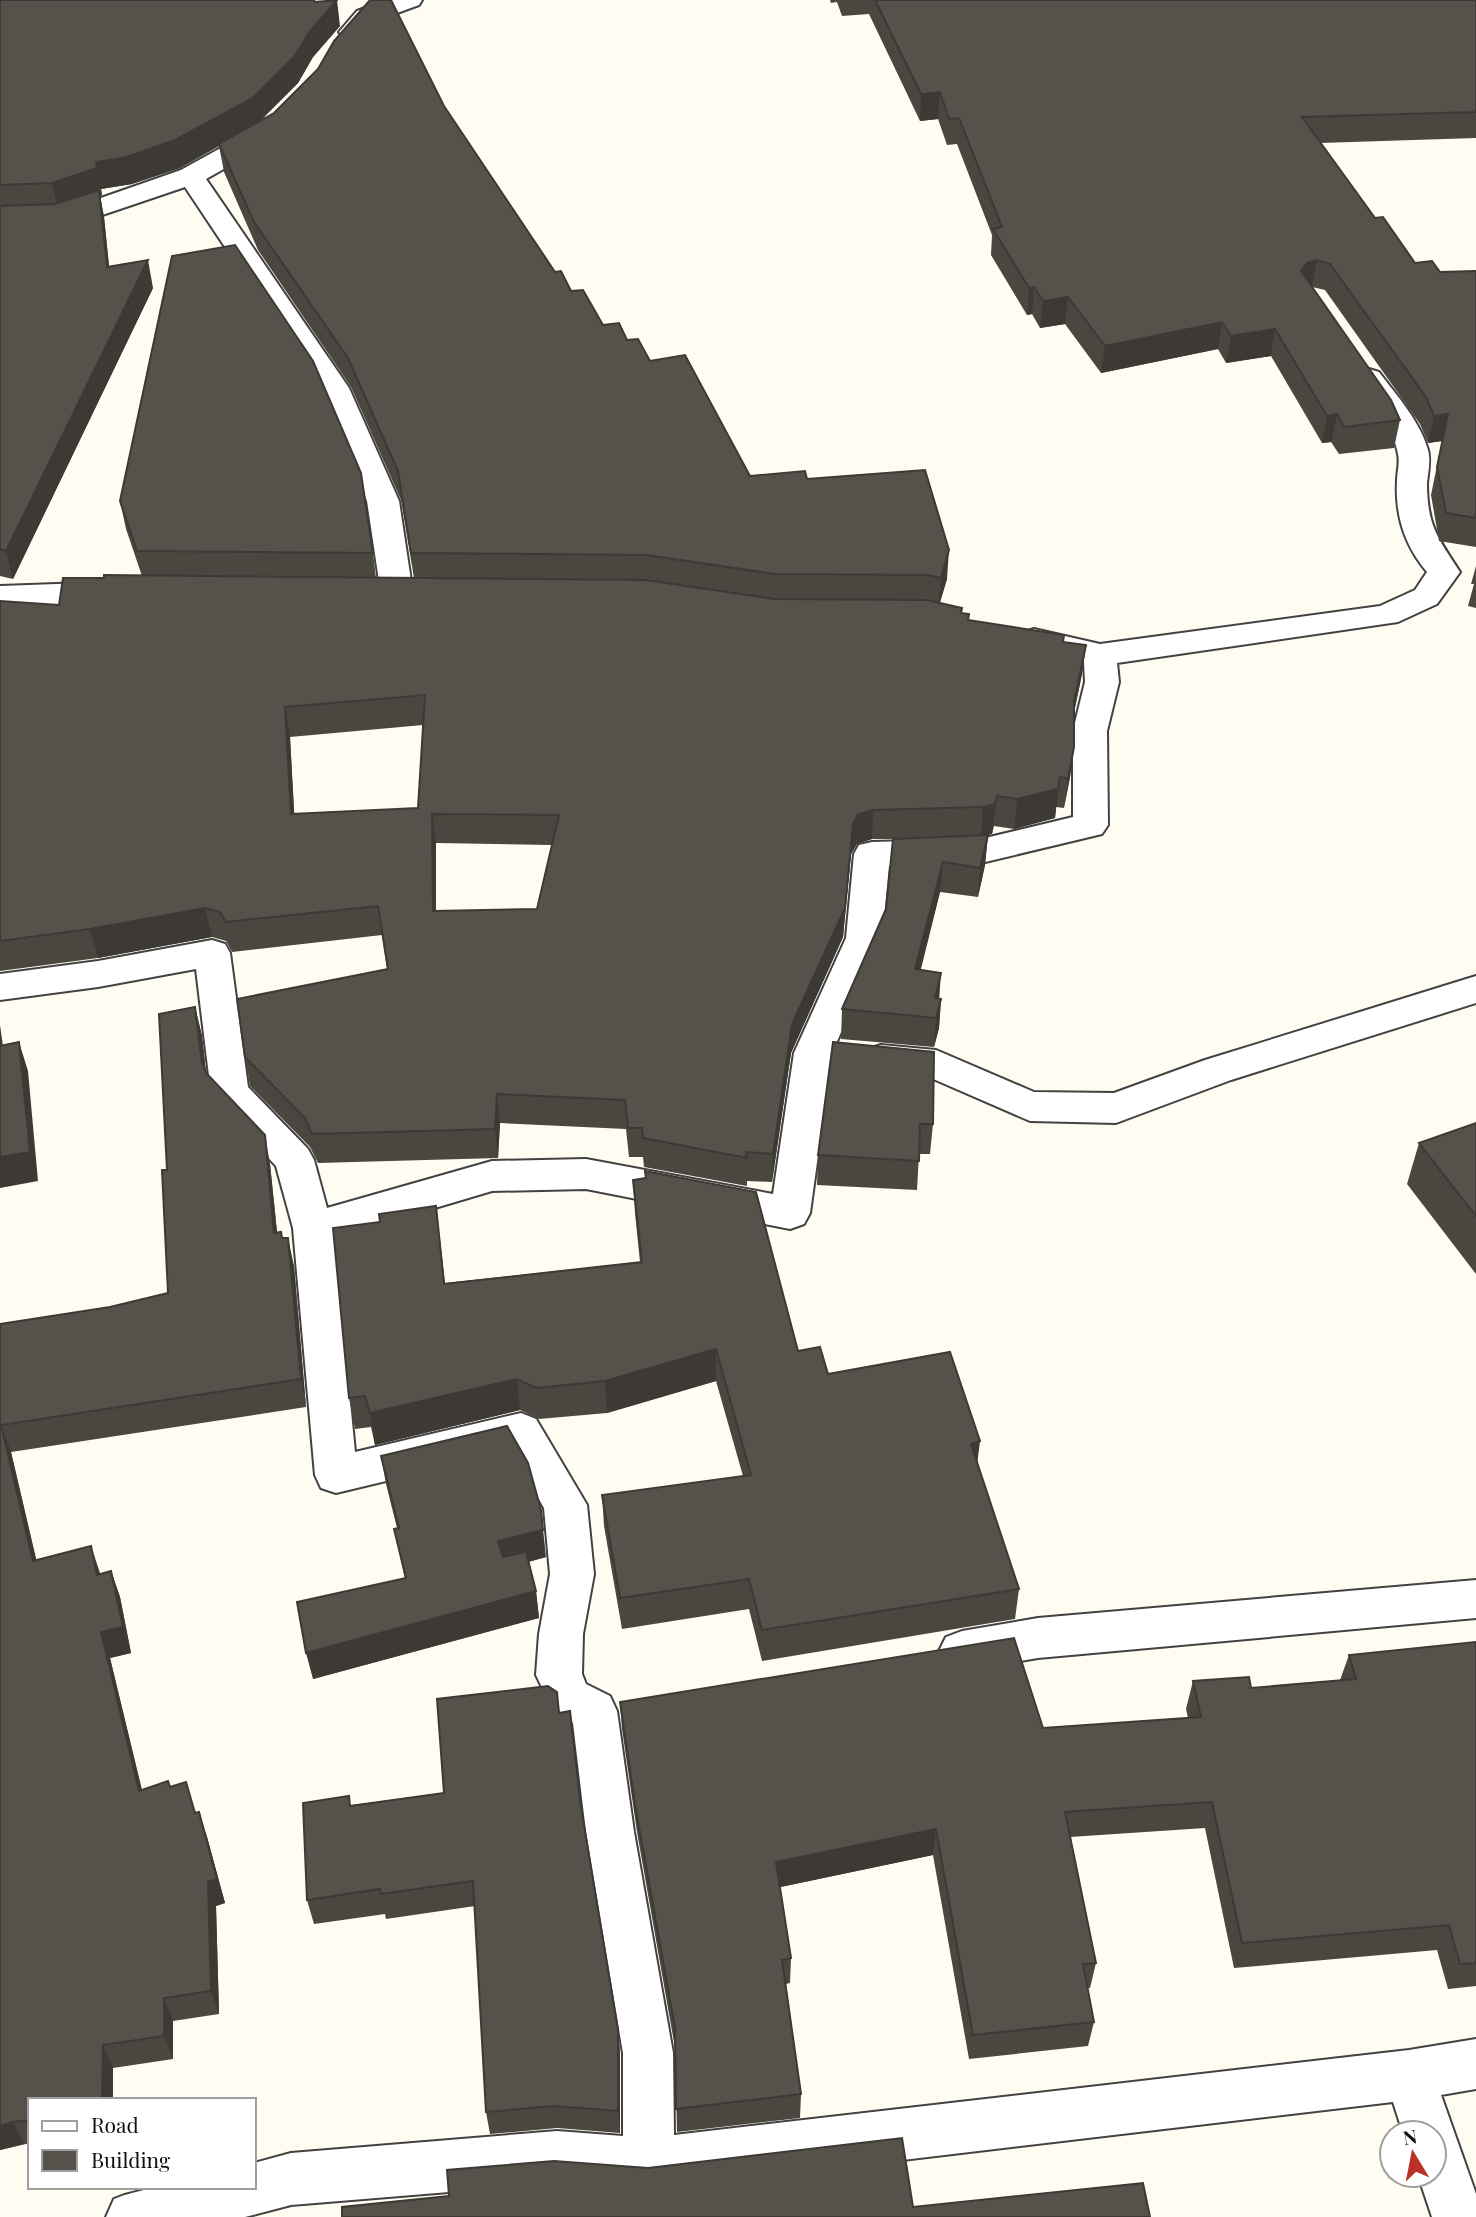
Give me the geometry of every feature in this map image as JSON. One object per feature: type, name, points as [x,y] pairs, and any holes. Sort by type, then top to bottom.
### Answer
[{"type":"street","points":[[333,54],[366,16],[410,0]]},
{"type":"street","points":[[0,223],[61,221],[191,176],[267,134],[285,116]]},
{"type":"street","points":[[191,176],[334,388],[383,501],[384,594],[431,594]]},
{"type":"street","points":[[1006,634],[1100,654],[1387,615],[1426,597],[1444,572],[1423,549],[1416,528],[1412,482],[1414,454],[1403,426],[1350,351]]},
{"type":"street","points":[[0,596],[144,592]]},
{"type":"street","points":[[313,1228],[492,1176],[586,1174],[790,1213],[813,1053],[864,938],[873,854],[981,851],[1090,825],[1090,731],[1102,682],[1100,654]]},
{"type":"street","points":[[0,987],[98,974],[212,953],[230,1092],[294,1160],[313,1228],[336,1475],[522,1431],[565,1505],[572,1574],[561,1634],[559,1675],[570,1698],[614,1708],[610,1832],[648,2053],[649,2164]]},
{"type":"street","points":[[813,1053],[936,1064],[1030,1106],[1116,1108],[1217,1070],[1476,989]]},
{"type":"street","points":[[916,1658],[1038,1638],[1476,1599]]},
{"type":"street","points":[[256,2188],[291,2179],[557,2157],[649,2164],[1409,2075],[1476,2064]]},
{"type":"street","points":[[1409,2075],[1424,2119]]},
{"type":"street","points":[[1448,2188],[1458,2217]]},
{"type":"street","points":[[132,2217],[153,2216],[254,2189]]},
{"type":"building","points":[[0,0],[337,0],[310,31],[294,57],[253,98],[175,140],[127,157],[96,162],[97,168],[52,183],[0,185]]},
{"type":"building","points":[[370,0],[391,0],[444,106],[555,272],[561,271],[571,291],[583,290],[603,325],[619,323],[627,340],[638,339],[650,361],[685,355],[750,476],[805,471],[807,479],[925,470],[949,550],[941,578],[927,575],[775,574],[646,555],[411,553],[398,471],[348,358],[254,222],[219,144],[274,113],[318,69],[334,41]]},
{"type":"building","points":[[875,0],[1476,0],[1476,112],[1302,117],[1375,218],[1383,217],[1415,263],[1432,261],[1440,272],[1476,271],[1476,518],[1446,513],[1437,467],[1448,414],[1434,416],[1426,397],[1330,264],[1317,260],[1307,263],[1301,271],[1391,400],[1400,420],[1344,427],[1337,414],[1327,416],[1275,329],[1231,336],[1222,322],[1105,346],[1068,297],[1043,301],[1034,287],[1029,288],[993,229],[1002,227],[959,118],[949,119],[940,92],[921,94]]},
{"type":"building","points":[[99,190],[107,267],[148,260],[6,551],[0,549],[0,206],[55,204]]},
{"type":"building","points":[[235,245],[313,361],[361,473],[373,553],[137,551],[120,501],[172,256]]},
{"type":"building","points":[[104,575],[646,580],[774,599],[927,600],[962,608],[961,613],[969,614],[968,620],[1064,635],[1063,642],[1086,645],[1074,702],[1074,747],[1068,779],[1060,777],[1058,789],[1017,799],[997,796],[995,804],[983,807],[873,810],[858,814],[853,824],[845,908],[792,1024],[773,1154],[746,1152],[747,1158],[643,1138],[642,1128],[628,1128],[625,1100],[497,1094],[495,1129],[312,1134],[305,1118],[245,1057],[237,999],[388,969],[378,906],[226,922],[220,912],[205,908],[90,929],[0,941],[0,601],[59,605],[63,578],[104,578]],"holes":[[[425,695],[418,808],[291,814],[285,707]],[[432,814],[559,815],[537,909],[433,911]]]},
{"type":"building","points":[[988,835],[980,868],[943,862],[915,969],[941,973],[935,998],[941,999],[936,1018],[842,1009],[886,909],[893,839]]},
{"type":"building","points":[[195,1007],[202,1063],[207,1074],[265,1135],[274,1233],[281,1232],[282,1238],[288,1238],[301,1379],[1,1425],[33,1561],[91,1546],[97,1575],[111,1571],[123,1627],[101,1632],[139,1791],[168,1781],[170,1787],[186,1782],[195,1813],[199,1812],[217,1879],[208,1882],[211,1991],[164,1998],[164,2036],[103,2045],[102,2098],[28,2098],[28,2120],[0,2126],[0,1324],[110,1307],[168,1293],[162,1170],[167,1170],[159,1014]]},
{"type":"building","points":[[19,1042],[30,1152],[0,1157],[0,1046]]},
{"type":"building","points":[[833,1042],[934,1052],[933,1124],[920,1124],[919,1161],[818,1155]]},
{"type":"building","points":[[1476,1123],[1476,1216],[1419,1143]]},
{"type":"building","points":[[645,1171],[756,1192],[798,1351],[820,1347],[828,1374],[950,1352],[980,1441],[971,1444],[1019,1589],[762,1630],[749,1579],[620,1598],[602,1495],[751,1475],[716,1349],[605,1381],[536,1388],[517,1379],[370,1413],[365,1396],[349,1398],[333,1228],[380,1222],[379,1214],[436,1206],[444,1284],[642,1262],[633,1180],[646,1178]]},
{"type":"building","points":[[507,1426],[528,1463],[541,1510],[543,1530],[498,1541],[503,1557],[526,1552],[536,1591],[306,1653],[297,1602],[406,1578],[394,1529],[399,1528],[381,1456]]},
{"type":"building","points":[[1014,1638],[1043,1728],[1201,1717],[1193,1681],[1249,1677],[1251,1688],[1356,1679],[1349,1655],[1476,1642],[1476,1963],[1460,1964],[1449,1925],[1242,1943],[1212,1802],[1065,1812],[1096,1963],[1083,1964],[1094,2022],[973,2035],[936,1829],[776,1862],[791,1958],[782,1960],[801,2094],[676,2109],[675,2028],[635,1805],[620,1702]]},
{"type":"building","points":[[548,1686],[557,1692],[559,1713],[570,1711],[581,1807],[618,2030],[618,2111],[554,2106],[486,2112],[473,1881],[381,1894],[380,1889],[307,1900],[303,1803],[349,1796],[350,1806],[444,1793],[437,1699]]},
{"type":"building","points":[[902,2138],[913,2207],[1143,2183],[1150,2217],[342,2217],[342,2207],[449,2196],[447,2170],[554,2161],[648,2168]]}]
